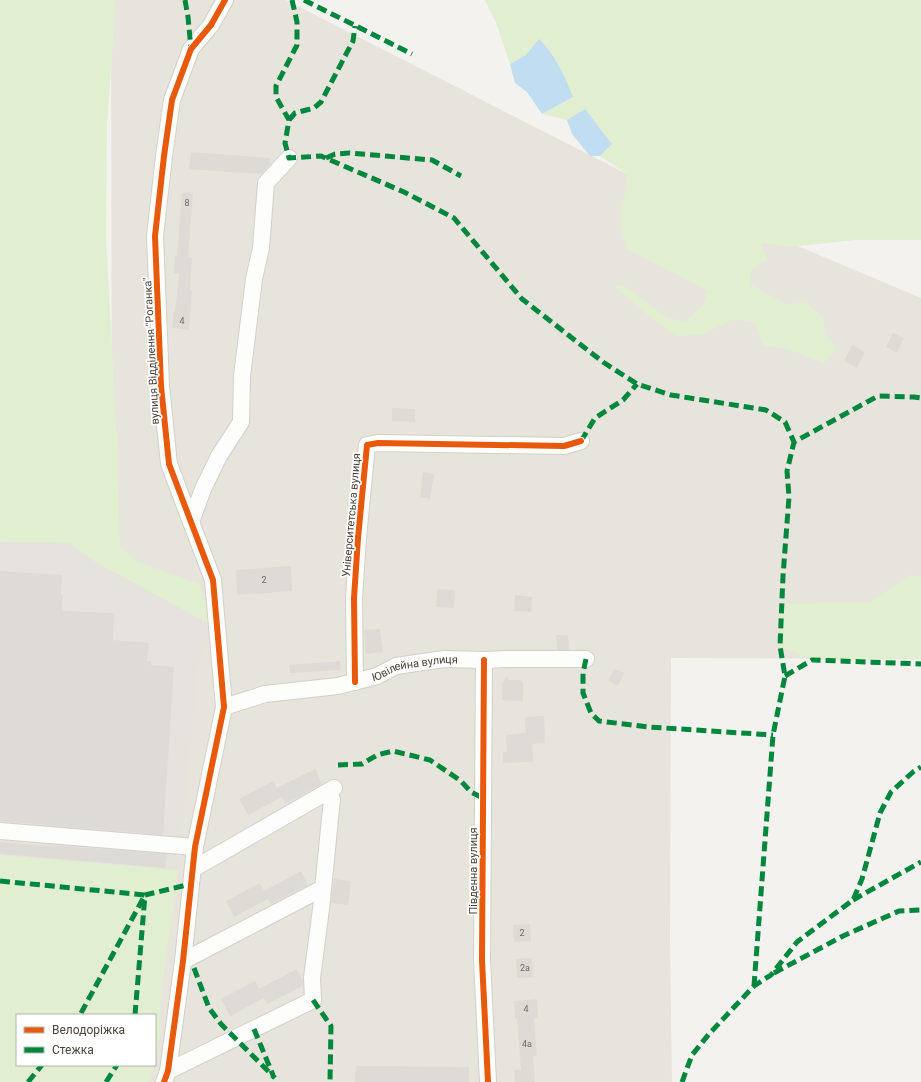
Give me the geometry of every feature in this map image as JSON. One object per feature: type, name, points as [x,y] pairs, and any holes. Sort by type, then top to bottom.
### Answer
[{"type":"street","name":"вулиця Відділення \"Роганка\"","points":[[166,1077],[183,961],[195,847],[224,707],[213,580],[169,464],[161,386],[155,236],[172,100],[191,49],[211,25],[225,0]]},
{"type":"street","points":[[191,522],[203,489],[219,456],[241,422],[242,376],[254,279],[261,248],[266,183],[289,158]]},
{"type":"street","name":"Університетська вулиця","points":[[355,682],[354,598],[367,445],[378,443],[564,446],[580,442]]},
{"type":"street","name":"Ювілейна вулиця","points":[[224,707],[265,694],[338,686],[377,676],[396,666],[444,659],[586,659]]},
{"type":"street","name":"Південна вулиця","points":[[484,660],[482,960],[488,1082]]},
{"type":"street","points":[[166,1077],[313,1000],[312,978],[333,794],[193,869]]},
{"type":"street","points":[[0,831],[195,847]]},
{"type":"street","points":[[183,961],[323,888]]},
{"type":"shaded area","points":[[111,0],[286,0],[627,174],[921,298],[921,659],[671,658],[670,939],[672,1082],[0,1082],[0,548],[112,550]]},
{"type":"shaded area","points":[[0,542],[70,542],[92,560],[213,626],[198,664],[178,870],[0,855]]},
{"type":"green space","points":[[0,0],[116,0],[107,124],[106,238],[117,442],[120,547],[138,562],[200,584],[213,626],[92,560],[70,543],[0,542]]},
{"type":"green space","points":[[485,0],[921,0],[921,240],[855,240],[789,247],[761,243],[767,260],[751,270],[751,285],[788,305],[805,301],[823,317],[825,333],[837,349],[824,363],[785,348],[763,346],[755,322],[734,319],[701,335],[677,336],[654,320],[614,286],[623,285],[666,317],[684,322],[703,305],[708,291],[627,249],[621,228],[622,205],[627,185],[627,174],[600,156],[612,144],[585,109],[567,120],[542,114],[573,97],[526,55],[510,64],[496,23]]},
{"type":"green space","points":[[910,575],[921,577],[921,659],[812,660],[780,646],[782,604],[871,602]]},
{"type":"green space","points":[[0,855],[178,870],[160,1001],[161,1033],[156,1054],[156,1014],[16,1014],[16,1066],[153,1066],[149,1082],[0,1082]]},
{"type":"water","points":[[539,39],[545,45],[559,66],[573,97],[542,114],[527,92],[515,83],[510,64],[526,55]]},
{"type":"water","points":[[585,109],[612,144],[600,156],[590,156],[572,134],[567,120]]},
{"type":"building","points":[[191,152],[271,158],[270,164],[261,174],[189,169]]},
{"type":"building","points":[[182,193],[193,193],[188,257],[192,258],[190,290],[192,290],[189,330],[172,328],[179,274],[174,273],[175,256],[177,256]]},
{"type":"building","points":[[893,333],[904,338],[897,353],[886,347]]},
{"type":"building","points":[[852,345],[865,352],[857,368],[844,361]]},
{"type":"building","points":[[392,408],[415,409],[415,422],[392,421]]},
{"type":"building","points":[[423,472],[434,474],[430,499],[420,497]]},
{"type":"building","points":[[291,566],[292,591],[237,595],[236,570]]},
{"type":"building","points":[[0,571],[62,575],[62,611],[114,613],[113,640],[149,643],[147,661],[151,661],[151,665],[174,667],[163,835],[0,821]]},
{"type":"building","points":[[437,589],[455,590],[454,608],[436,607]]},
{"type":"building","points":[[515,595],[532,597],[531,612],[514,611]]},
{"type":"building","points":[[380,629],[383,652],[366,654],[364,630]]},
{"type":"building","points":[[556,635],[568,635],[569,650],[557,650]]},
{"type":"building","points":[[340,661],[341,670],[290,673],[289,665]]},
{"type":"building","points":[[614,669],[624,673],[618,686],[608,681]]},
{"type":"building","points":[[507,676],[509,680],[521,680],[523,683],[523,701],[502,700],[502,683]]},
{"type":"building","points":[[544,716],[545,743],[532,744],[533,762],[503,763],[503,752],[507,752],[506,735],[526,733],[525,717]]},
{"type":"building","points":[[315,769],[322,784],[285,804],[282,797],[248,815],[239,799],[273,781],[277,788]]},
{"type":"building","points":[[0,842],[167,854],[165,868],[0,854]]},
{"type":"building","points":[[301,871],[308,885],[271,904],[268,899],[234,917],[226,901],[260,883],[264,891]]},
{"type":"building","points":[[334,879],[351,881],[348,905],[331,903]]},
{"type":"building","points":[[530,924],[531,941],[514,942],[513,925]]},
{"type":"building","points":[[532,958],[533,977],[517,978],[516,959]]},
{"type":"building","points":[[297,969],[303,981],[303,986],[267,1004],[264,998],[230,1016],[221,999],[255,981],[259,989]]},
{"type":"building","points":[[537,999],[538,1018],[534,1018],[537,1056],[533,1056],[535,1082],[515,1082],[514,1070],[521,1070],[514,1001]]},
{"type":"building","points":[[356,1066],[469,1067],[469,1082],[355,1082]]},
{"type":"marked path","points":[[185,0],[191,49]]},
{"type":"marked path","points":[[292,0],[297,22],[297,45],[276,86],[276,97],[289,120],[285,143],[289,158],[321,156],[404,192],[454,218],[522,299],[603,362],[637,384],[671,395],[766,410],[785,422],[794,442]]},
{"type":"marked path","points":[[304,0],[412,54]]},
{"type":"marked path","points":[[289,120],[295,113],[314,108],[321,102],[353,41],[355,26]]},
{"type":"marked path","points":[[326,158],[335,154],[349,153],[432,160],[461,176]]},
{"type":"marked path","points":[[581,441],[595,418],[623,400],[637,384]]},
{"type":"marked path","points":[[754,986],[773,735],[785,676],[780,646],[783,576],[789,497],[787,471],[794,442],[878,396],[921,398]]},
{"type":"marked path","points":[[586,659],[583,673],[583,693],[591,713],[599,721],[649,727],[773,735]]},
{"type":"marked path","points":[[785,676],[812,660],[921,664]]},
{"type":"marked path","points":[[338,765],[362,764],[377,755],[393,751],[430,760],[461,781],[471,792],[483,798]]},
{"type":"marked path","points":[[682,1082],[692,1055],[709,1034],[754,986],[771,975],[797,942],[853,900],[862,879],[880,813],[891,792],[913,772],[921,767]]},
{"type":"marked path","points":[[853,900],[921,862]]},
{"type":"marked path","points":[[0,881],[145,895],[81,1014]]},
{"type":"marked path","points":[[135,1014],[145,895],[191,884]]},
{"type":"marked path","points":[[774,973],[843,936],[899,911],[921,910]]},
{"type":"marked path","points":[[194,968],[209,1008],[221,1024],[275,1078]]},
{"type":"marked path","points":[[313,1000],[331,1026],[330,1082]]},
{"type":"marked path","points":[[254,1029],[273,1075]]},
{"type":"marked path","points":[[28,1082],[41,1066]]},
{"type":"marked path","points":[[106,1082],[116,1066]]},
{"type":"cycle path","points":[[164,1082],[168,1071],[183,961],[195,847],[224,707],[213,580],[169,464],[161,386],[155,236],[172,100],[191,49],[211,25],[225,0]]},
{"type":"cycle path","points":[[355,682],[354,598],[367,445],[378,443],[564,446],[581,441]]},
{"type":"cycle path","points":[[484,660],[482,960],[488,1082]]}]
